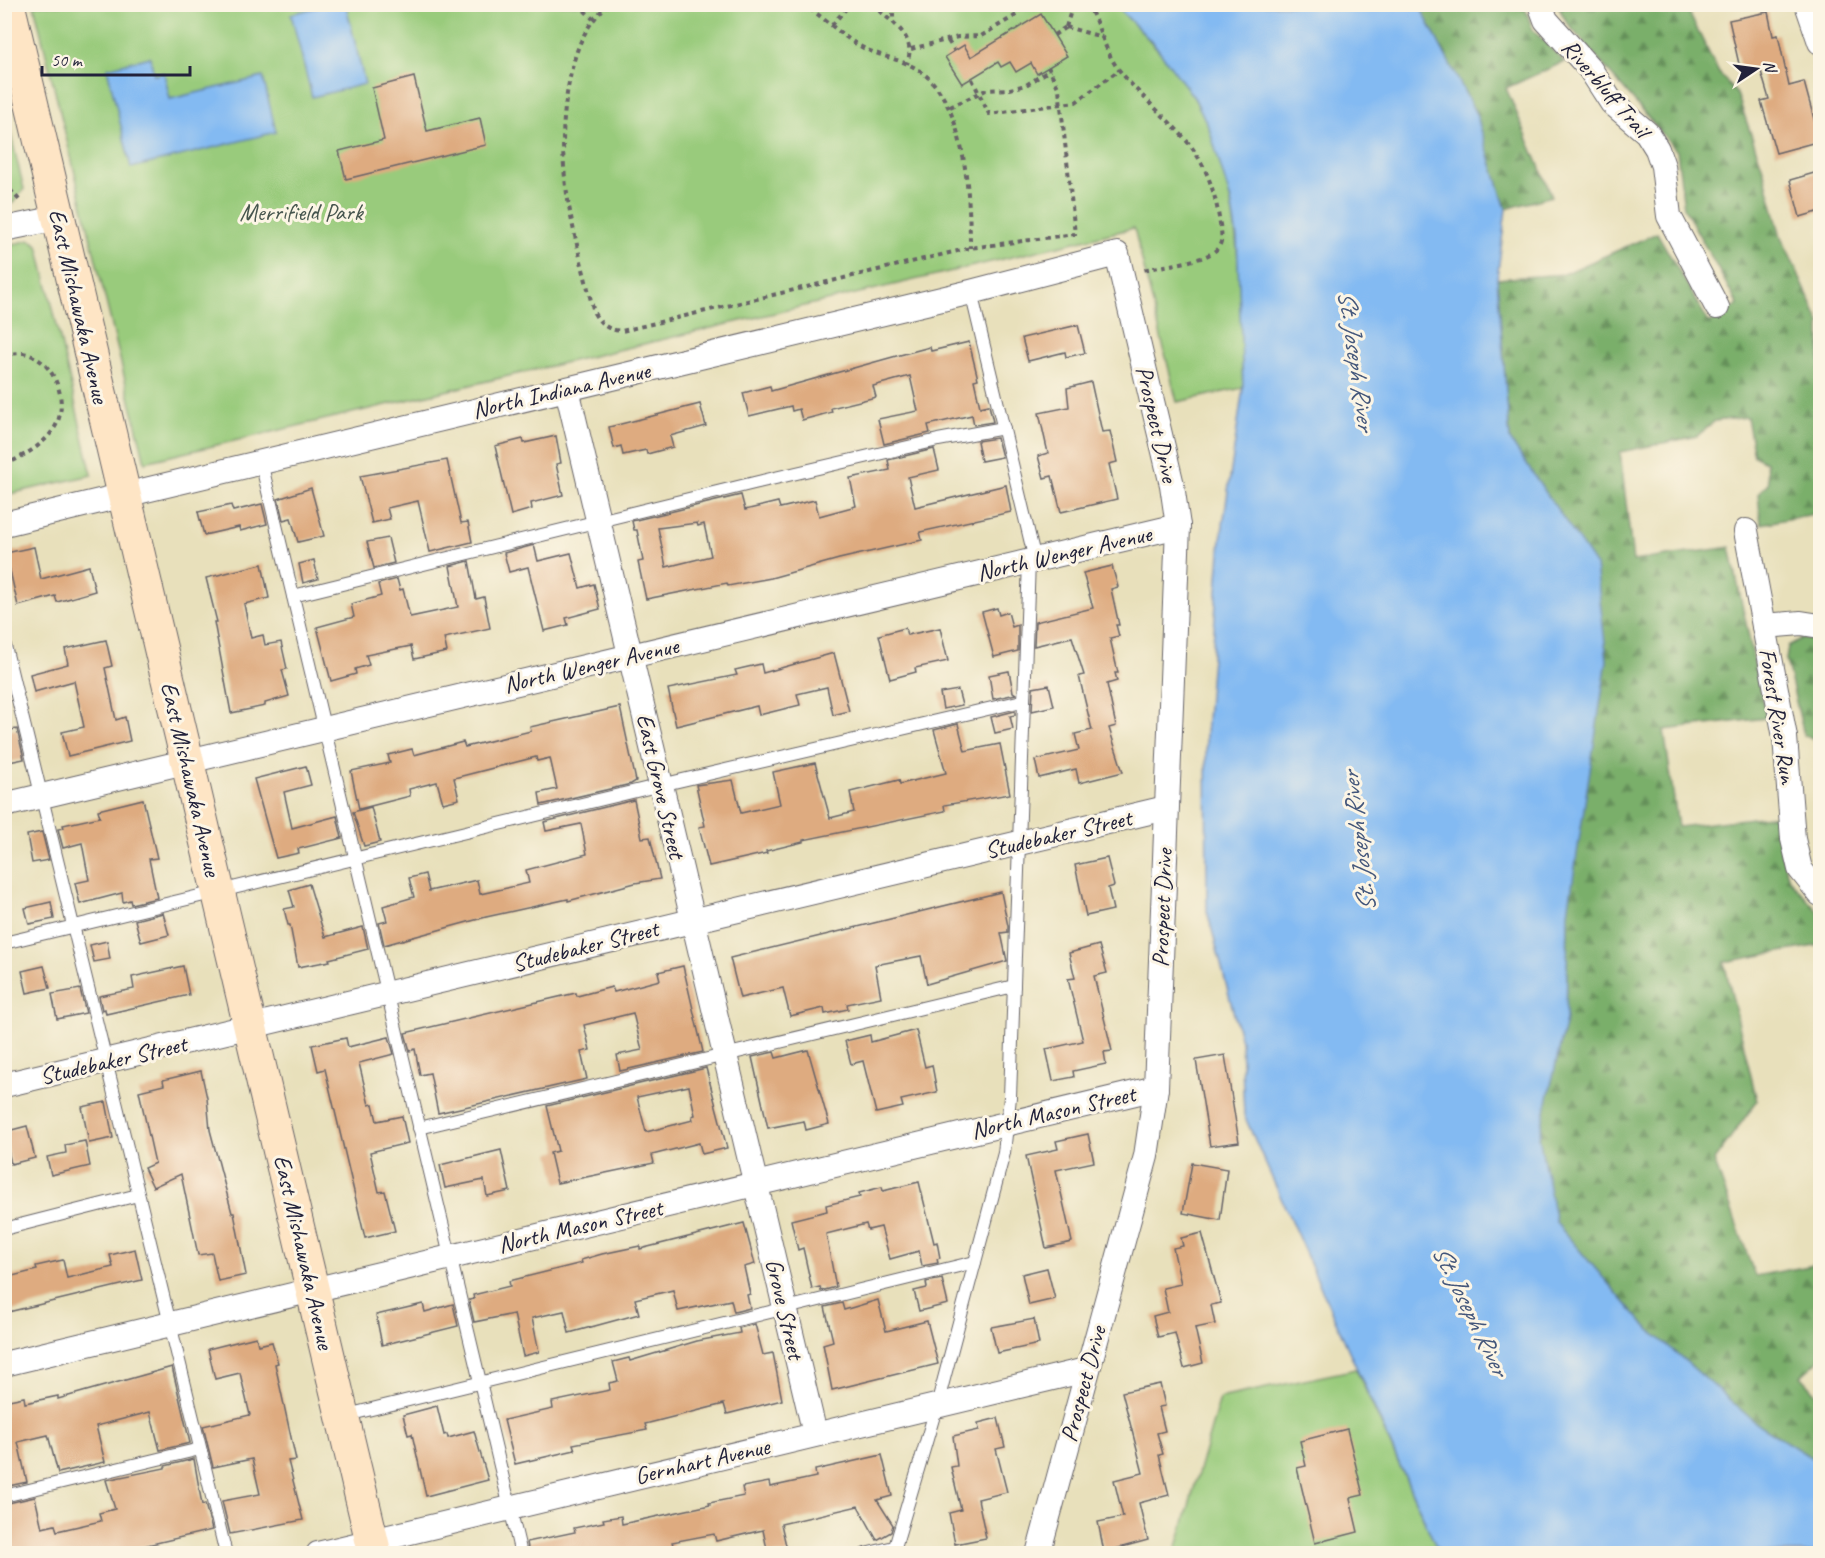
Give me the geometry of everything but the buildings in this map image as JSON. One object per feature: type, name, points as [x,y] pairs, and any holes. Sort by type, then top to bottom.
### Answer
[{"type":"street","name":"East Mishawaka Avenue","points":[[8,4],[374,1547]]},
{"type":"street","name":"Riverbluff Trail","points":[[1540,4],[1546,20],[1590,69],[1612,103],[1647,133],[1657,149],[1663,166],[1669,216],[1717,307]]},
{"type":"street","points":[[1807,4],[1821,42]]},
{"type":"street","points":[[4,229],[58,218]]},
{"type":"street","name":"North Indiana Avenue","points":[[4,524],[971,292],[1119,264]]},
{"type":"street","name":"Prospect Drive","points":[[1038,1554],[1086,1370],[1146,1156],[1156,1088],[1178,526],[1172,485],[1119,264]]},
{"type":"street","name":"East Grove Street","points":[[567,389],[755,1184]]},
{"type":"street","name":"North Wenger Avenue","points":[[4,805],[1178,526]]},
{"type":"street","name":"Forest River Run","points":[[1746,531],[1785,737],[1793,839],[1800,869],[1821,894]]},
{"type":"street","points":[[1764,626],[1801,623],[1821,626]]},
{"type":"street","name":"Studebaker Street","points":[[4,1085],[1166,808]]},
{"type":"street","name":"North Mason Street","points":[[4,1364],[1156,1088]]},
{"type":"street","name":"Grove Street","points":[[755,1184],[815,1434]]},
{"type":"street","name":"Gernhart Avenue","points":[[318,1554],[374,1547],[510,1507],[1086,1370]]},
{"type":"lane","points":[[866,1554],[893,1550],[937,1405],[1004,1153],[1008,1123],[1020,843],[1022,701],[1032,560],[1004,428],[971,292]]},
{"type":"lane","points":[[293,596],[599,523],[754,483],[938,440],[1004,428]]},
{"type":"lane","points":[[261,462],[521,1554]]},
{"type":"lane","points":[[4,642],[226,1554]]},
{"type":"lane","points":[[4,943],[1022,701]]},
{"type":"lane","points":[[419,1128],[1014,986]]},
{"type":"lane","points":[[4,1229],[138,1195]]},
{"type":"lane","points":[[343,1416],[975,1262]]},
{"type":"lane","points":[[4,1496],[200,1449]]},
{"type":"path","points":[[578,4],[593,19]]},
{"type":"path","points":[[609,4],[593,19],[573,59],[563,115],[561,150],[568,206],[594,313],[605,327],[622,331],[970,248],[1075,234],[1059,89],[1049,69],[1018,88],[980,92],[950,107]]},
{"type":"path","points":[[802,4],[869,51],[907,64],[935,84],[950,107],[960,143],[970,248]]},
{"type":"path","points":[[832,25],[849,4]]},
{"type":"path","points":[[892,4],[893,21]]},
{"type":"path","points":[[1054,35],[1066,27],[1073,4]]},
{"type":"path","points":[[1087,4],[1119,70],[1190,142],[1203,164],[1212,189],[1222,239],[1218,248],[1210,255],[1119,264]]},
{"type":"path","points":[[879,11],[893,21],[908,38],[911,50],[907,64]]},
{"type":"path","points":[[911,50],[948,40],[981,36],[1018,14]]},
{"type":"path","points":[[1066,27],[1102,37]]},
{"type":"path","points":[[948,40],[954,51]]},
{"type":"path","points":[[972,79],[989,114],[1061,106],[1084,98],[1119,70]]},
{"type":"path","points":[[4,183],[23,203]]},
{"type":"path","points":[[4,354],[25,353],[47,367],[59,386],[63,408],[54,429],[37,450],[4,466]]},
{"type":"green space","name":"Merrifield Park","points":[[34,5],[1115,5],[1158,49],[1186,85],[1211,132],[1223,167],[1236,240],[1243,388],[1177,402],[1134,228],[145,462]]},
{"type":"green space","points":[[1419,5],[1524,5],[1533,30],[1564,62],[1506,88],[1552,196],[1506,209],[1476,114]]},
{"type":"green space","points":[[1557,5],[1685,5],[1719,73],[1737,94],[1763,169],[1780,234],[1820,323],[1820,513],[1761,524],[1758,494],[1768,483],[1766,462],[1754,456],[1747,417],[1715,421],[1697,436],[1620,452],[1633,561],[1730,547],[1766,718],[1664,730],[1678,827],[1777,815],[1781,853],[1789,879],[1820,914],[1820,945],[1724,962],[1757,1101],[1714,1160],[1755,1276],[1820,1264],[1820,1359],[1801,1376],[1820,1397],[1820,1463],[1756,1423],[1643,1324],[1556,1223],[1538,1137],[1566,1020],[1568,912],[1595,566],[1510,440],[1497,279],[1564,274],[1657,233],[1709,323],[1738,305],[1684,208],[1677,151],[1568,24]]},
{"type":"green space","points":[[4,107],[24,189],[13,203],[5,205]]},
{"type":"green space","points":[[30,240],[38,245],[92,475],[5,495],[5,246]]},
{"type":"green space","points":[[1801,639],[1820,640],[1820,743],[1804,735],[1786,660],[1788,646]]},
{"type":"green space","points":[[1356,1369],[1439,1553],[1175,1554],[1220,1398]]},
{"type":"water","points":[[330,4],[346,5],[365,84],[312,97],[291,14]]},
{"type":"water","name":"St. Joseph River","points":[[1115,5],[1419,5],[1476,114],[1506,209],[1497,279],[1510,440],[1596,566],[1607,660],[1568,912],[1566,1020],[1539,1137],[1556,1223],[1643,1324],[1756,1423],[1820,1463],[1820,1553],[1439,1553],[1244,1115],[1241,1041],[1207,911],[1206,734],[1221,539],[1243,388],[1237,238],[1231,201],[1209,128],[1195,99],[1155,45]]},
{"type":"water","points":[[150,57],[154,75],[164,73],[170,99],[263,77],[276,132],[131,168],[107,68]]}]
